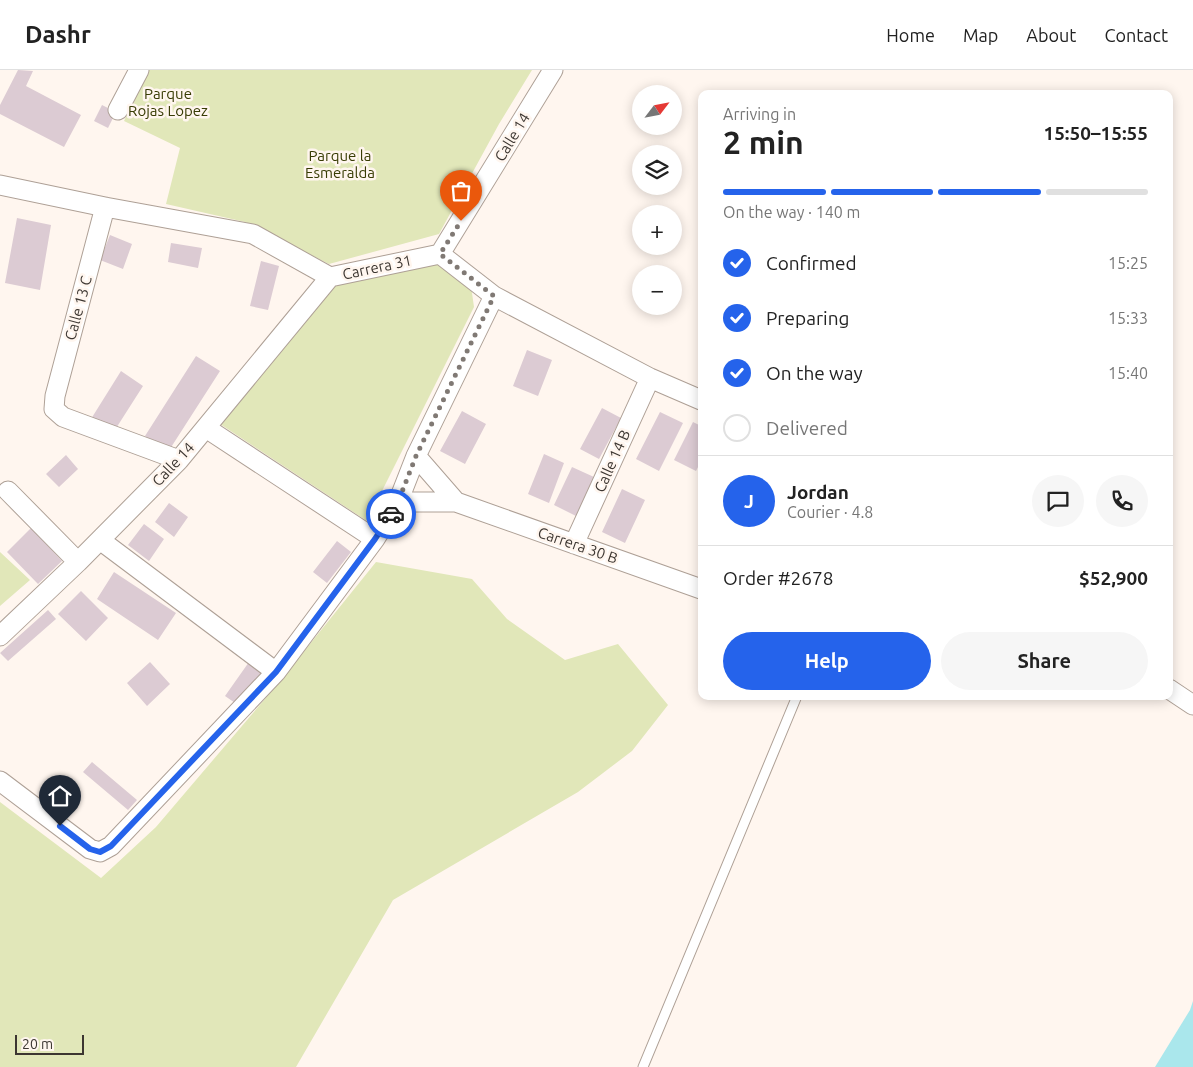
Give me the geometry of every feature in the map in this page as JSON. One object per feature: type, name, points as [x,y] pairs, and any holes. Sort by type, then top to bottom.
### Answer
[{"type":"street","points":[[118,110],[139,70]]},
{"type":"street","name":"Calle 14","points":[[440,254],[553,70]]},
{"type":"street","name":"Carrera 31","points":[[0,185],[105,207],[257,235],[330,277],[440,254]]},
{"type":"street","name":"Calle 13 C","points":[[105,207],[55,396],[54,409],[63,417],[179,460]]},
{"type":"street","points":[[440,254],[494,296],[650,378],[698,399]]},
{"type":"street","name":"Calle 14","points":[[0,636],[78,562],[179,460],[330,277]]},
{"type":"street","points":[[0,781],[90,849],[100,852],[111,846],[276,672],[375,539],[398,502],[416,456],[494,296]]},
{"type":"street","name":"Calle 14 B","points":[[574,544],[650,378]]},
{"type":"street","points":[[206,428],[375,539]]},
{"type":"street","name":"Carrera 30 B","points":[[416,456],[456,502]]},
{"type":"street","points":[[8,491],[78,562]]},
{"type":"street","name":"Carrera 30 B","points":[[398,502],[456,502],[698,587]]},
{"type":"street","points":[[100,540],[276,672]]},
{"type":"street","points":[[1173,692],[1193,705]]},
{"type":"lane","points":[[643,1067],[795,700]]},
{"type":"green space","name":"Parque la Esmeralda","points":[[149,70],[532,70],[499,124],[439,234],[329,264],[245,222],[166,204],[180,148],[124,121]]},
{"type":"green space","points":[[428,257],[471,286],[474,307],[367,521],[217,422],[336,281]]},
{"type":"green space","points":[[0,552],[30,580],[0,606]]},
{"type":"green space","points":[[376,562],[472,579],[507,619],[565,660],[618,644],[668,705],[632,751],[578,792],[393,900],[296,1067],[0,1067],[0,802],[101,878],[156,827],[276,686]]},
{"type":"water","points":[[1193,1001],[1193,1067],[1155,1067],[1190,1010]]},
{"type":"building","points":[[18,70],[33,71],[26,86],[81,115],[64,147],[0,114],[0,105]]},
{"type":"building","points":[[102,105],[116,112],[108,128],[94,121]]},
{"type":"building","points":[[17,218],[51,225],[40,290],[5,283]]},
{"type":"building","points":[[110,235],[132,244],[123,269],[100,260]]},
{"type":"building","points":[[171,243],[202,248],[198,268],[168,262]]},
{"type":"building","points":[[261,261],[279,266],[268,310],[250,306]]},
{"type":"building","points":[[527,350],[552,360],[538,396],[513,386]]},
{"type":"building","points":[[196,356],[220,371],[168,452],[145,436]]},
{"type":"building","points":[[121,371],[143,386],[113,433],[91,419]]},
{"type":"building","points":[[602,408],[621,418],[599,459],[580,449]]},
{"type":"building","points":[[462,411],[486,424],[465,464],[440,451]]},
{"type":"building","points":[[660,412],[683,423],[659,471],[636,459]]},
{"type":"building","points":[[693,422],[698,424],[698,467],[696,471],[674,460]]},
{"type":"building","points":[[544,454],[564,463],[549,503],[528,494]]},
{"type":"building","points":[[66,455],[78,469],[59,487],[46,474]]},
{"type":"building","points":[[572,467],[594,477],[576,516],[554,505]]},
{"type":"building","points":[[622,489],[645,500],[625,543],[602,532]]},
{"type":"building","points":[[169,503],[188,517],[174,537],[155,522]]},
{"type":"building","points":[[144,524],[164,539],[149,561],[128,545]]},
{"type":"building","points":[[31,528],[62,561],[38,584],[7,552]]},
{"type":"building","points":[[337,541],[351,552],[327,583],[313,572]]},
{"type":"building","points":[[114,572],[176,613],[158,640],[97,599]]},
{"type":"building","points":[[81,591],[108,618],[86,641],[58,614]]},
{"type":"building","points":[[48,610],[56,619],[8,661],[0,653]]},
{"type":"building","points":[[150,662],[170,684],[147,706],[127,683]]},
{"type":"building","points":[[249,662],[262,671],[238,705],[225,696]]},
{"type":"building","points":[[92,762],[137,800],[128,810],[83,772]]},
{"type":"way so far","points":[[391,514],[398,502],[416,456],[494,296],[440,254],[461,221]]},
{"type":"route","points":[[60,826],[90,849],[100,852],[111,846],[276,672],[375,539],[391,514]]},
{"type":"park label","name":"Parque Rojas Lopez","points":[[168,102]]}]
